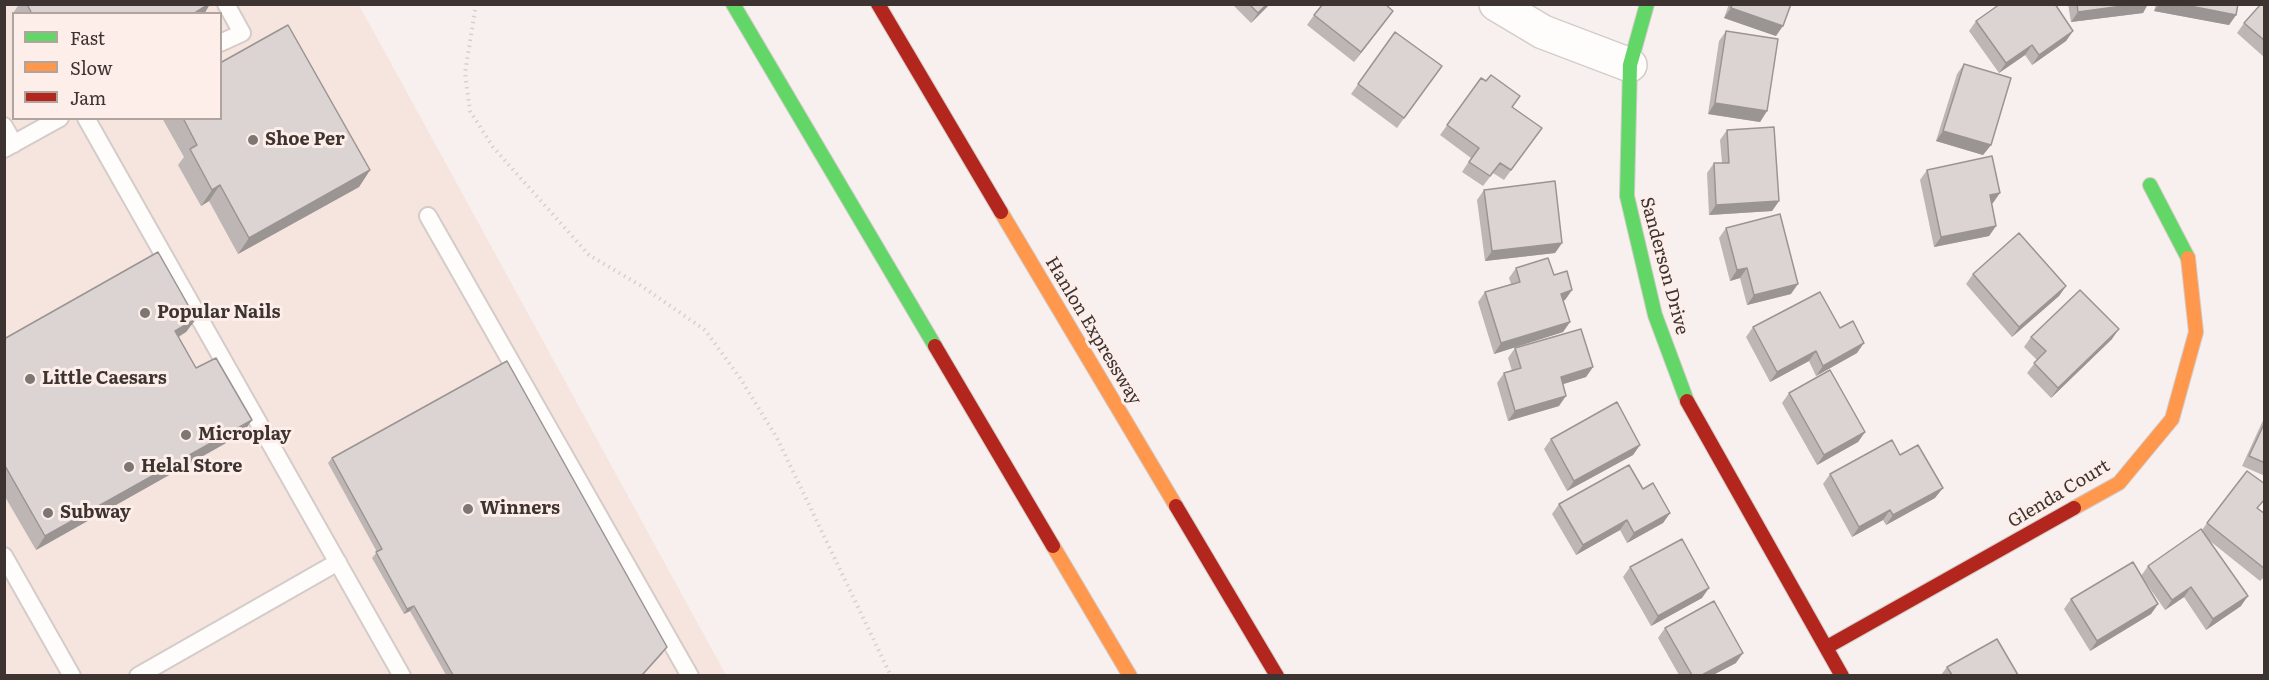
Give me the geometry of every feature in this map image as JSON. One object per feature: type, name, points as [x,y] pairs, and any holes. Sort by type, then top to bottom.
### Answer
[{"type":"main road","points":[[733,4],[1130,675]]},
{"type":"main road","name":"Hanlon Expressway","points":[[878,4],[1277,675]]},
{"type":"main road","name":"Sanderson Drive","points":[[1647,4],[1630,65],[1627,196],[1655,315],[1684,395],[1842,675]]},
{"type":"main road","name":"Glenda Court","points":[[1827,647],[2119,483],[2172,419],[2196,332],[2190,262],[2150,185]]},
{"type":"street","points":[[1496,4],[1543,32],[1630,65]]},
{"type":"lane","points":[[222,42],[242,33],[225,4]]},
{"type":"lane","points":[[4,126],[10,147],[57,120]]},
{"type":"lane","points":[[87,120],[402,675]]},
{"type":"lane","points":[[428,216],[690,675]]},
{"type":"lane","points":[[4,556],[72,675]]},
{"type":"lane","points":[[138,675],[338,562]]},
{"type":"path","points":[[476,4],[465,73],[470,111],[493,147],[590,255],[643,287],[705,330],[740,378],[777,438],[891,675]]},
{"type":"shaded area","points":[[4,5],[359,5],[726,675],[5,675]]},
{"type":"building","points":[[27,4],[209,4],[196,12],[31,12]]},
{"type":"building","points":[[1249,4],[1267,4],[1258,13]]},
{"type":"building","points":[[1323,4],[1385,4],[1393,11],[1361,52],[1314,15]]},
{"type":"building","points":[[1732,4],[1791,4],[1783,26],[1731,8]]},
{"type":"building","points":[[2000,4],[2055,4],[2073,31],[2039,55],[2032,45],[2006,63],[1976,21]]},
{"type":"building","points":[[2077,4],[2137,4],[2078,12]]},
{"type":"building","points":[[2180,4],[2238,4],[2236,15]]},
{"type":"building","points":[[2261,4],[2265,4],[2265,41],[2244,23]]},
{"type":"building","name":"Shoe Per","points":[[288,25],[370,170],[249,238],[220,185],[212,190],[190,149],[197,145],[184,120],[222,120],[222,62]]},
{"type":"building","points":[[1726,31],[1778,39],[1767,111],[1715,103]]},
{"type":"building","points":[[1395,32],[1442,66],[1404,118],[1358,84]]},
{"type":"building","points":[[1964,64],[2011,78],[1991,145],[1943,131]]},
{"type":"building","points":[[1491,75],[1520,96],[1512,107],[1542,128],[1511,170],[1500,163],[1490,176],[1469,162],[1479,148],[1447,125],[1481,78],[1486,81]]},
{"type":"building","points":[[1774,127],[1779,201],[1716,205],[1714,163],[1729,163],[1727,130]]},
{"type":"building","points":[[1992,156],[2000,193],[1990,195],[1996,226],[1941,237],[1927,170]]},
{"type":"building","points":[[1555,181],[1562,243],[1492,251],[1484,190]]},
{"type":"building","points":[[1780,214],[1798,284],[1754,295],[1747,268],[1737,270],[1726,228]]},
{"type":"building","points":[[2019,233],[2066,286],[2019,327],[1973,274]]},
{"type":"building","points":[[158,252],[196,319],[175,331],[196,368],[216,358],[252,420],[45,536],[4,464],[4,339]]},
{"type":"building","points":[[1548,258],[1554,275],[1567,271],[1572,290],[1561,294],[1570,322],[1501,343],[1485,292],[1520,282],[1516,268]]},
{"type":"building","points":[[2080,290],[2119,329],[2058,388],[2034,363],[2046,351],[2031,337]]},
{"type":"building","points":[[1820,292],[1840,328],[1853,321],[1864,343],[1823,366],[1816,351],[1777,372],[1753,327]]},
{"type":"building","points":[[1581,329],[1593,367],[1561,377],[1566,396],[1515,411],[1504,373],[1521,368],[1515,348]]},
{"type":"building","name":"Winners","points":[[507,361],[667,647],[642,675],[453,675],[414,606],[407,609],[376,552],[382,549],[332,458]]},
{"type":"building","points":[[1830,370],[1865,432],[1824,455],[1789,393]]},
{"type":"building","points":[[1617,402],[1640,445],[1574,481],[1551,439]]},
{"type":"building","points":[[2265,422],[2265,463],[2249,456]]},
{"type":"building","points":[[1892,440],[1900,455],[1918,445],[1943,488],[1893,515],[1890,510],[1859,527],[1830,474]]},
{"type":"building","points":[[1629,465],[1643,489],[1653,483],[1670,513],[1634,533],[1627,520],[1583,545],[1559,504]]},
{"type":"building","points":[[2247,471],[2265,484],[2265,499],[2257,508],[2265,514],[2265,569],[2207,523]]},
{"type":"building","points":[[2201,529],[2248,596],[2213,619],[2191,587],[2172,600],[2148,566]]},
{"type":"building","points":[[1682,539],[1709,588],[1658,616],[1630,567]]},
{"type":"building","points":[[2133,562],[2158,604],[2097,641],[2071,599]]},
{"type":"building","points":[[1714,601],[1743,653],[1702,675],[1692,675],[1665,628]]},
{"type":"building","points":[[1997,639],[2018,675],[1952,675],[1947,667]]},
{"type":"traffic: fast","points":[[733,4],[935,346]]},
{"type":"traffic: fast","points":[[1647,4],[1630,65],[1627,196],[1655,315],[1687,401]]},
{"type":"traffic: fast","points":[[2150,185],[2188,258]]},
{"type":"traffic: slow","points":[[1001,212],[1176,506]]},
{"type":"traffic: slow","points":[[2074,508],[2119,483],[2172,419],[2196,332],[2188,258]]},
{"type":"traffic: slow","points":[[1053,546],[1130,676]]},
{"type":"traffic: jam","points":[[878,4],[1001,212]]},
{"type":"traffic: jam","points":[[935,346],[1053,546]]},
{"type":"traffic: jam","points":[[1687,401],[1842,676]]},
{"type":"traffic: jam","points":[[1176,506],[1277,676]]},
{"type":"traffic: jam","points":[[1827,647],[2074,508]]},
{"type":"place","name":"Shoe Per","points":[[253,140]]},
{"type":"place","name":"Popular Nails","points":[[145,313]]},
{"type":"place","name":"Little Caesars","points":[[30,379]]},
{"type":"place","name":"Microplay","points":[[186,435]]},
{"type":"place","name":"Helal Store","points":[[129,467]]},
{"type":"place","name":"Winners","points":[[468,509]]},
{"type":"place","name":"Subway","points":[[48,513]]}]
